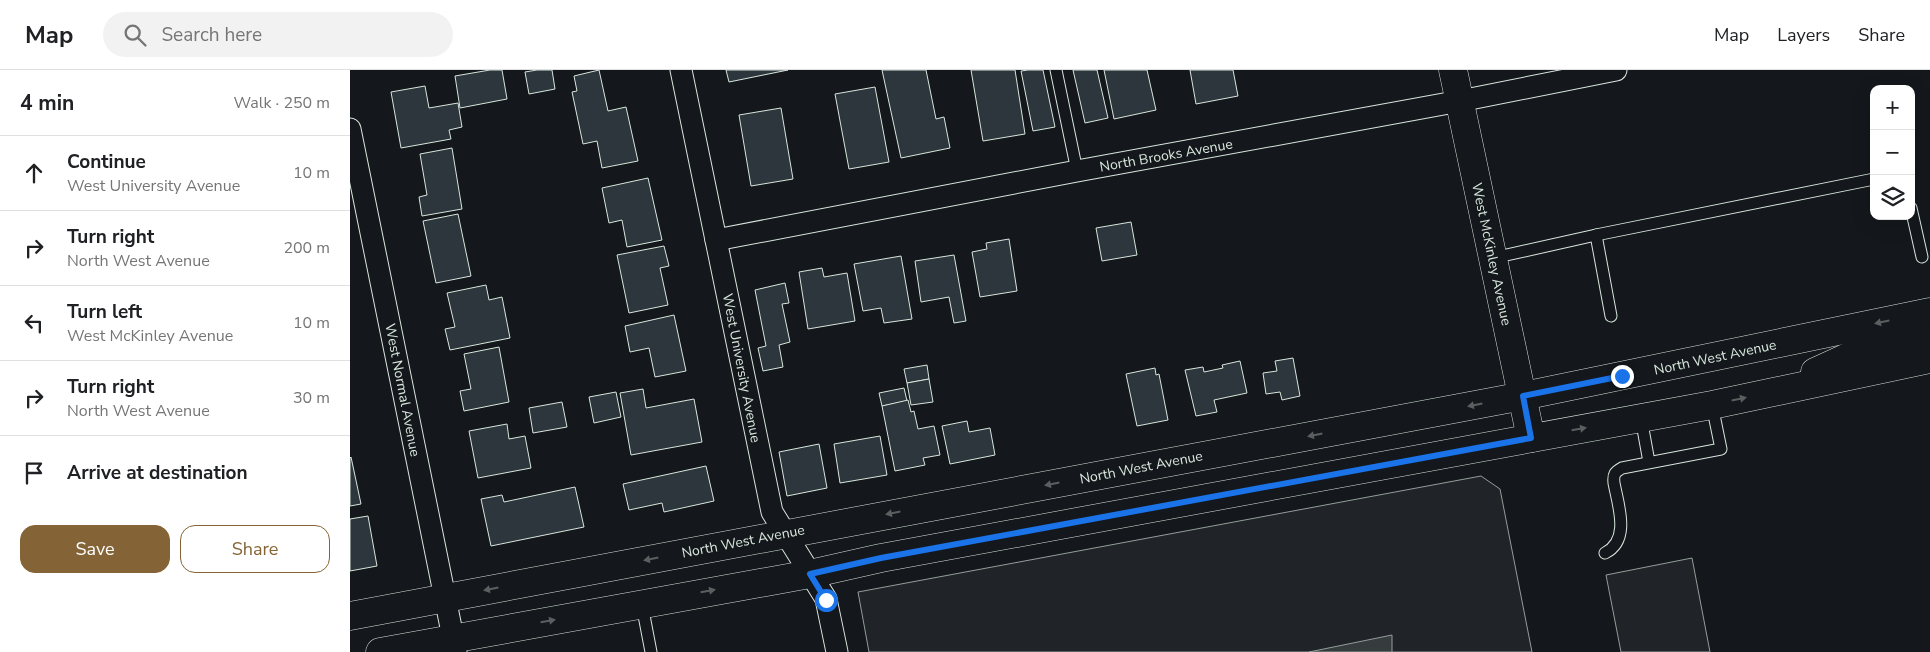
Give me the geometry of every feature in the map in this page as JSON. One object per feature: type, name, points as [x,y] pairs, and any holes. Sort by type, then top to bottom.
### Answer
[{"type":"main road","name":"West McKinley Avenue","points":[[1454,70],[1531,438]]},
{"type":"main road","name":"North West Avenue","points":[[350,616],[1523,396],[1930,312]]},
{"type":"main road","points":[[1776,391],[1850,356],[1930,336]]},
{"type":"main road","points":[[380,652],[455,645],[641,604],[1712,405],[1930,359]]},
{"type":"street","name":"West University Avenue","points":[[681,70],[772,512],[826,600],[837,652]]},
{"type":"street","name":"North Brooks Avenue","points":[[716,240],[1077,171],[1460,101],[1616,70]]},
{"type":"street","name":"West Normal Avenue","points":[[350,129],[455,645]]},
{"type":"lane","points":[[1056,70],[1077,171]]},
{"type":"lane","points":[[1493,258],[1596,235],[1870,181]]},
{"type":"lane","points":[[1914,220],[1922,257]]},
{"type":"lane","points":[[1596,235],[1611,316]]},
{"type":"lane","points":[[1605,553],[1615,546],[1622,527],[1613,476],[1616,471],[1649,462],[1721,449],[1712,405]]},
{"type":"lane","points":[[1641,418],[1649,462]]},
{"type":"lane","points":[[641,604],[651,652]]},
{"type":"shaded area","points":[[1481,476],[1500,489],[1532,652],[869,652],[858,592]]},
{"type":"shaded area","points":[[1692,558],[1710,652],[1621,652],[1606,575]]},
{"type":"shaded area","points":[[1392,635],[1392,652],[1309,652]]},
{"type":"building","points":[[490,70],[502,70],[507,99],[460,108],[455,76]]},
{"type":"building","points":[[552,70],[555,89],[529,94],[525,72]]},
{"type":"building","points":[[599,70],[608,111],[626,107],[638,161],[602,168],[597,141],[583,144],[572,92],[577,91],[574,76]]},
{"type":"building","points":[[726,70],[788,70],[729,82]]},
{"type":"building","points":[[882,70],[926,70],[936,119],[944,117],[950,148],[901,158]]},
{"type":"building","points":[[971,70],[1015,70],[1025,134],[983,141]]},
{"type":"building","points":[[1043,70],[1055,127],[1033,131],[1021,71]]},
{"type":"building","points":[[1073,70],[1097,70],[1108,118],[1085,123]]},
{"type":"building","points":[[1104,70],[1147,70],[1156,110],[1114,119]]},
{"type":"building","points":[[1190,70],[1233,70],[1238,96],[1196,104]]},
{"type":"building","points":[[425,86],[429,108],[458,103],[462,127],[449,130],[451,139],[401,148],[391,92]]},
{"type":"building","points":[[875,87],[889,162],[849,169],[835,94]]},
{"type":"building","points":[[781,108],[793,179],[751,186],[739,115]]},
{"type":"building","points":[[452,148],[462,209],[422,216],[419,197],[427,195],[420,154]]},
{"type":"building","points":[[648,178],[662,240],[627,247],[622,220],[609,223],[602,188]]},
{"type":"building","points":[[458,214],[471,276],[436,283],[423,221]]},
{"type":"building","points":[[1131,222],[1137,255],[1102,261],[1096,228]]},
{"type":"building","points":[[1009,239],[1017,291],[980,297],[972,252],[987,249],[986,243]]},
{"type":"building","points":[[664,246],[669,266],[660,268],[668,305],[629,313],[617,255]]},
{"type":"building","points":[[954,255],[966,321],[954,323],[949,297],[921,302],[915,261]]},
{"type":"building","points":[[901,256],[912,319],[884,323],[881,308],[863,311],[854,264]]},
{"type":"building","points":[[822,268],[824,277],[847,273],[855,321],[808,329],[799,272]]},
{"type":"building","points":[[785,283],[789,303],[782,304],[790,342],[779,345],[783,367],[763,371],[758,348],[766,346],[755,290]]},
{"type":"building","points":[[486,285],[489,300],[502,297],[510,338],[450,350],[445,329],[455,327],[447,293]]},
{"type":"building","points":[[674,315],[686,371],[655,377],[649,348],[630,352],[625,326]]},
{"type":"building","points":[[499,347],[509,402],[464,411],[460,391],[471,389],[464,354]]},
{"type":"building","points":[[1293,358],[1300,396],[1282,400],[1280,392],[1266,394],[1263,373],[1277,371],[1275,361]]},
{"type":"building","points":[[1240,361],[1247,393],[1214,400],[1217,412],[1196,416],[1185,370],[1203,367],[1204,372],[1223,368],[1222,365]]},
{"type":"building","points":[[927,365],[929,379],[907,383],[904,369]]},
{"type":"building","points":[[1155,368],[1156,375],[1159,374],[1168,420],[1137,426],[1126,374]]},
{"type":"building","points":[[929,379],[933,402],[911,405],[907,383]]},
{"type":"building","points":[[904,388],[907,401],[882,406],[879,393]]},
{"type":"building","points":[[643,389],[646,408],[694,399],[702,442],[631,455],[620,393]]},
{"type":"building","points":[[616,392],[621,417],[594,423],[589,397]]},
{"type":"building","points":[[908,400],[911,412],[914,411],[918,429],[934,426],[940,455],[923,458],[925,465],[895,471],[882,406]]},
{"type":"building","points":[[562,402],[567,427],[533,433],[529,408]]},
{"type":"building","points":[[967,421],[969,432],[990,428],[995,455],[950,464],[942,426]]},
{"type":"building","points":[[507,424],[509,439],[525,436],[531,468],[478,478],[469,431]]},
{"type":"building","points":[[880,436],[887,475],[840,483],[834,444]]},
{"type":"building","points":[[819,444],[827,488],[787,496],[779,452]]},
{"type":"building","points":[[350,458],[361,504],[350,506]]},
{"type":"building","points":[[706,466],[714,501],[664,512],[662,503],[629,510],[623,484]]},
{"type":"building","points":[[575,487],[584,527],[491,546],[481,499],[502,495],[504,502]]},
{"type":"building","points":[[368,516],[377,566],[350,571],[350,519]]},
{"type":"route","points":[[826,600],[810,574],[881,558],[1531,438],[1523,396],[1622,376]]}]
